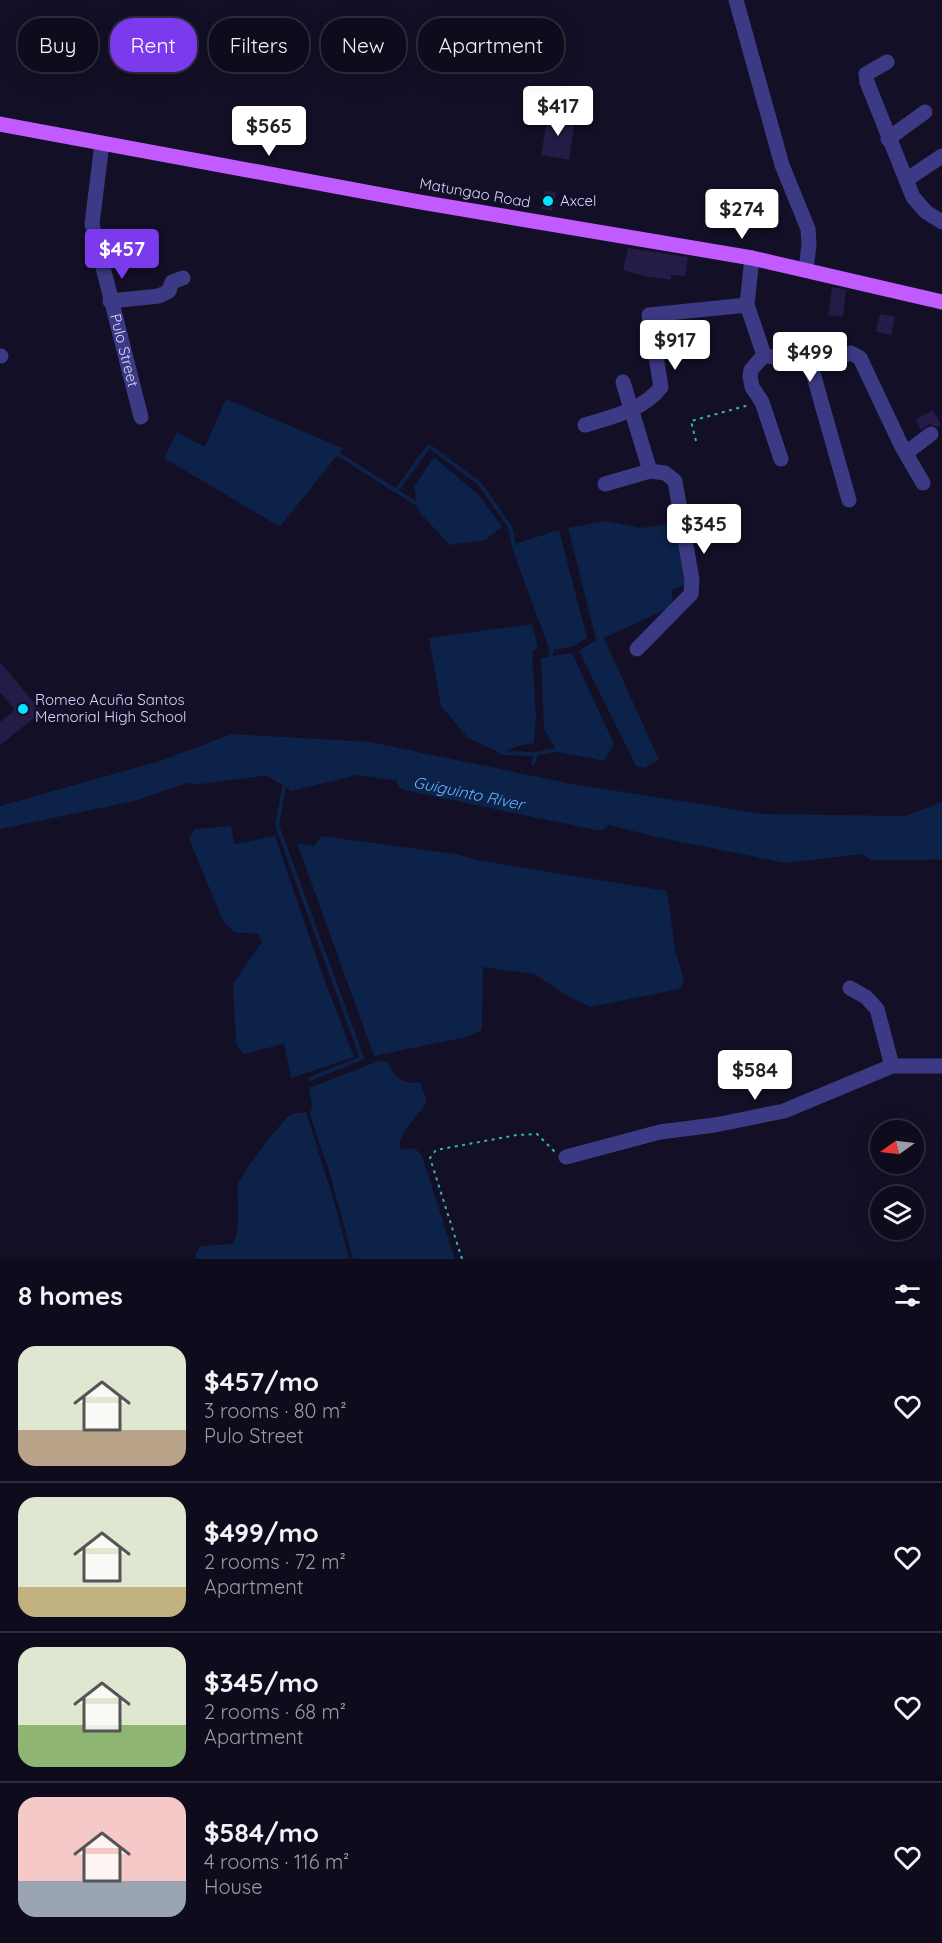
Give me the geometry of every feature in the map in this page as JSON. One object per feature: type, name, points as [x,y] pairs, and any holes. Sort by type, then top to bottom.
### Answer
[{"type":"main road","name":"Matungao Road","points":[[0,124],[420,202],[752,258],[942,302]]},
{"type":"street","points":[[736,0],[782,165],[808,229],[806,270]]},
{"type":"street","points":[[887,62],[866,74],[867,82],[913,197],[926,212],[942,222]]},
{"type":"street","points":[[888,139],[925,112]]},
{"type":"street","name":"Pulo Street","points":[[102,143],[92,224],[141,417]]},
{"type":"street","points":[[906,180],[942,156]]},
{"type":"street","points":[[752,258],[747,305],[764,355]]},
{"type":"street","points":[[110,301],[159,296],[169,291],[172,282],[183,278]]},
{"type":"street","points":[[585,425],[633,409],[657,393],[661,387],[649,315],[747,305]]},
{"type":"street","points":[[764,355],[811,366],[851,352],[856,354],[923,483]]},
{"type":"street","points":[[764,355],[751,370],[750,376],[752,387],[762,402],[781,459]]},
{"type":"street","points":[[811,366],[849,500]]},
{"type":"street","points":[[623,382],[650,471]]},
{"type":"street","points":[[906,453],[932,434]]},
{"type":"street","points":[[605,484],[650,471],[665,472],[675,481],[691,594],[637,649]]},
{"type":"street","points":[[850,988],[866,997],[877,1009],[892,1066]]},
{"type":"street","points":[[566,1156],[660,1132],[715,1125],[784,1111],[892,1066],[942,1066]]},
{"type":"path","points":[[696,441],[690,421],[762,402]]},
{"type":"path","points":[[462,1259],[430,1158],[436,1150],[517,1135],[537,1134],[551,1150],[566,1156]]},
{"type":"water","points":[[226,399],[343,448],[280,527],[164,458],[177,432],[205,447]]},
{"type":"water","points":[[434,457],[479,495],[502,527],[485,540],[450,545],[419,512],[414,487]]},
{"type":"water","points":[[606,521],[640,528],[677,523],[688,584],[672,590],[673,606],[604,638],[659,760],[644,768],[636,766],[579,651],[596,640],[568,528]]},
{"type":"water","points":[[559,530],[587,638],[574,646],[550,651],[511,545]]},
{"type":"water","points":[[532,624],[538,647],[532,652],[536,718],[534,743],[501,753],[468,738],[441,706],[429,638]]},
{"type":"water","points":[[572,653],[614,744],[604,761],[558,752],[544,729],[541,658]]},
{"type":"water","points":[[232,734],[370,742],[572,784],[763,814],[905,816],[942,802],[942,845],[785,863],[656,837],[491,794],[357,775],[292,791],[246,763],[134,801],[0,829],[0,806],[160,761]]},
{"type":"water","points":[[231,826],[234,844],[275,836],[320,968],[354,1057],[291,1078],[284,1044],[243,1054],[236,1044],[233,984],[262,942],[258,934],[234,932],[223,921],[189,839],[195,829]]},
{"type":"water","points":[[321,836],[455,854],[482,861],[667,891],[675,949],[684,980],[680,989],[590,1007],[534,974],[483,967],[482,1030],[466,1037],[374,1056],[297,843],[314,846]]},
{"type":"water","points":[[379,1061],[388,1062],[400,1079],[409,1083],[420,1082],[427,1101],[405,1131],[400,1144],[401,1150],[415,1148],[422,1156],[455,1259],[353,1259],[330,1174],[310,1115],[312,1105],[309,1088]]},
{"type":"water","points":[[306,1112],[336,1208],[349,1259],[196,1259],[196,1252],[201,1246],[232,1244],[237,1232],[238,1184],[262,1147],[280,1125],[292,1114]]},
{"type":"building","points":[[548,114],[575,119],[569,160],[541,155]]},
{"type":"building","name":"Axcel","points":[[545,190],[556,193],[552,211],[541,209]]},
{"type":"building","points":[[628,248],[688,257],[685,276],[671,275],[671,280],[623,270]]},
{"type":"building","points":[[832,287],[846,290],[843,317],[828,315]]},
{"type":"building","points":[[880,314],[895,317],[891,335],[876,332]]},
{"type":"building","points":[[933,410],[941,425],[938,427],[929,424],[921,430],[915,420]]},
{"type":"building","points":[[0,662],[42,712],[0,745],[0,722],[15,710],[0,692]]},
{"type":"waterway","points":[[396,491],[429,446],[480,484],[510,527],[514,545]]},
{"type":"waterway","points":[[338,454],[417,504]]},
{"type":"waterway","points":[[550,656],[552,651]]},
{"type":"waterway","points":[[501,753],[536,754],[556,750]]},
{"type":"waterway","points":[[533,763],[536,754]]},
{"type":"waterway","name":"Guiguinto River","points":[[196,774],[281,763]]},
{"type":"waterway","name":"Guiguinto River","points":[[407,780],[599,820]]},
{"type":"waterway","points":[[285,782],[277,825],[362,1058],[310,1079]]},
{"type":"waterway","name":"Guiguinto River","points":[[874,850],[942,849]]},
{"type":"place","name":"Axcel","points":[[548,201]]},
{"type":"place","name":"Romeo Acuña Santos Memorial High School","points":[[23,709]]}]
